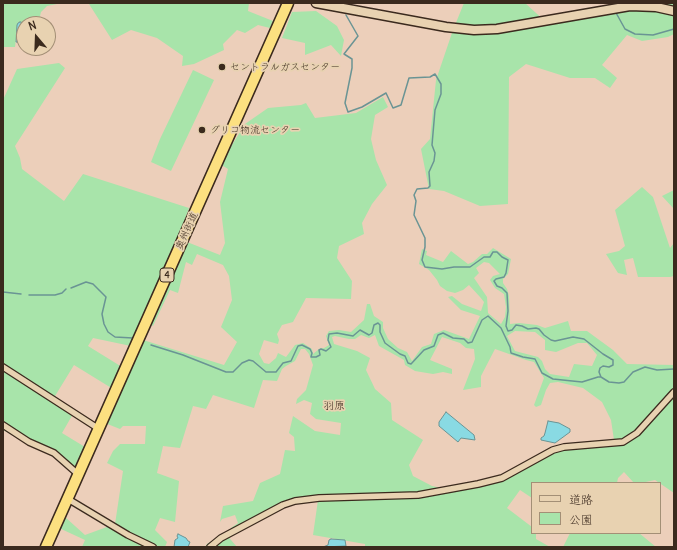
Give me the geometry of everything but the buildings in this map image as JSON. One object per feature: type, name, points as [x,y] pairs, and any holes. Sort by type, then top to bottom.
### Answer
[{"type":"highway","name":"奥州街道","points":[[46,547],[288,3]]},
{"type":"street","points":[[316,3],[446,27],[474,30],[497,29],[630,6],[656,7],[674,11]]},
{"type":"street","points":[[3,367],[99,429]]},
{"type":"street","points":[[210,547],[222,538],[283,505],[295,501],[307,498],[418,495],[502,478],[553,450],[564,447],[623,442],[637,433],[674,392]]},
{"type":"street","points":[[3,425],[29,442],[54,453],[78,475]]},
{"type":"street","points":[[68,499],[128,535],[154,547]]},
{"type":"green space","points":[[3,3],[62,3],[47,6],[41,12],[40,16],[16,16],[15,47],[3,47]]},
{"type":"green space","points":[[86,3],[249,3],[248,11],[273,21],[270,28],[258,25],[245,33],[237,30],[223,44],[224,50],[194,64],[182,66],[183,56],[157,38],[131,30],[112,40],[89,4]]},
{"type":"green space","points":[[464,3],[525,3],[546,22],[626,3],[674,3],[674,34],[668,37],[642,41],[627,35],[602,65],[617,78],[610,88],[595,78],[570,78],[526,64],[509,77],[508,204],[480,206],[444,191],[429,189],[421,149],[430,139],[436,80]]},
{"type":"green space","points":[[316,11],[337,26],[344,40],[341,56],[331,45],[305,55],[305,43],[282,38],[292,12]]},
{"type":"green space","points":[[59,63],[65,68],[15,146],[20,158],[22,169],[64,201],[83,174],[189,208],[178,239],[131,346],[93,338],[88,346],[122,367],[113,389],[74,365],[52,401],[73,414],[62,433],[85,447],[76,469],[3,430],[3,100],[17,69]]},
{"type":"green space","points":[[193,70],[214,80],[171,171],[151,162],[160,139]]},
{"type":"green space","points":[[383,97],[388,107],[375,115],[371,139],[376,160],[387,185],[372,204],[362,223],[364,234],[339,246],[337,258],[352,281],[351,299],[306,298],[293,322],[282,325],[277,334],[279,340],[278,344],[264,340],[259,354],[264,363],[269,364],[276,358],[278,353],[286,357],[295,345],[303,343],[312,349],[313,354],[319,349],[324,348],[329,345],[326,336],[329,331],[339,330],[351,332],[364,320],[367,304],[370,304],[374,316],[383,322],[383,328],[388,339],[398,348],[407,352],[412,361],[422,347],[431,344],[434,334],[444,330],[469,339],[480,316],[461,310],[448,297],[452,296],[462,304],[481,311],[484,302],[469,285],[463,290],[455,293],[447,291],[440,286],[429,270],[419,264],[422,249],[427,251],[426,255],[443,262],[451,251],[468,264],[473,262],[482,254],[487,254],[493,248],[511,259],[508,274],[503,279],[503,283],[509,296],[510,324],[519,323],[537,325],[545,328],[568,321],[571,331],[587,331],[613,350],[627,364],[674,365],[674,493],[661,484],[661,482],[655,480],[633,482],[624,472],[618,478],[617,482],[531,482],[531,497],[520,490],[507,508],[531,526],[531,534],[536,534],[536,539],[550,547],[365,547],[365,544],[313,535],[318,500],[283,504],[233,530],[231,528],[238,523],[235,515],[222,519],[220,522],[223,506],[253,501],[260,483],[280,474],[285,450],[295,451],[294,437],[289,433],[293,416],[315,431],[340,435],[341,423],[316,419],[310,414],[312,403],[304,400],[296,404],[297,399],[306,390],[313,365],[309,354],[305,349],[301,349],[295,361],[282,369],[277,381],[263,380],[254,408],[213,395],[206,409],[193,406],[180,448],[163,446],[157,473],[179,481],[175,522],[160,518],[155,530],[167,542],[165,547],[82,547],[85,540],[59,528],[65,517],[85,535],[115,524],[123,471],[107,463],[113,451],[120,444],[145,444],[146,426],[123,426],[120,429],[105,423],[143,340],[224,365],[237,342],[221,327],[232,300],[229,276],[223,265],[197,254],[192,265],[186,262],[178,293],[170,290],[153,326],[149,323],[187,242],[220,255],[225,243],[220,202],[228,169],[220,164],[245,124],[268,108],[301,105],[306,103],[315,118],[356,113]],"holes":[[[484,262],[489,263],[500,274],[493,276],[490,280],[495,288],[504,294],[506,307],[505,317],[501,324],[488,313],[487,297],[474,278],[479,273],[476,268]],[[515,331],[535,332],[545,340],[545,350],[556,352],[578,343],[587,343],[597,355],[592,366],[574,364],[569,377],[550,374],[545,369],[542,361],[538,357],[515,351],[507,336]],[[361,335],[369,338],[375,335],[379,346],[404,360],[405,365],[415,371],[433,374],[443,372],[452,374],[452,369],[430,360],[442,337],[460,343],[466,348],[474,349],[475,359],[463,390],[481,387],[481,376],[495,349],[534,362],[544,378],[534,405],[536,407],[541,405],[550,383],[558,382],[583,388],[602,402],[611,420],[614,440],[560,445],[543,452],[504,474],[486,480],[441,488],[432,486],[413,476],[409,465],[423,440],[392,420],[391,403],[375,389],[366,370],[370,358],[357,351],[334,344],[332,337],[335,336],[355,339]]]},
{"type":"green space","points":[[642,187],[653,197],[670,248],[674,243],[674,276],[638,277],[633,258],[624,260],[627,275],[618,273],[606,254],[619,251],[625,246],[615,210]]},
{"type":"green space","points":[[674,190],[674,209],[662,196]]},
{"type":"green space","points":[[225,533],[237,547],[205,547],[207,544]]},
{"type":"green space","points":[[570,534],[640,534],[656,547],[563,547]]},
{"type":"water","points":[[446,412],[474,435],[475,440],[461,438],[458,442],[439,426],[439,422]]},
{"type":"water","points":[[548,421],[559,423],[570,429],[570,432],[555,443],[541,440],[544,436]]},
{"type":"water","points":[[178,534],[190,542],[188,547],[174,547]]},
{"type":"water","points":[[329,540],[345,540],[346,546],[323,547],[328,545]]},
{"type":"waterway","points":[[615,11],[625,29],[635,34],[653,35],[674,29]]},
{"type":"waterway","points":[[346,15],[358,36],[344,54],[352,59],[352,68],[345,103],[348,112],[362,107],[386,93],[393,108],[401,105],[409,78],[430,77],[435,74],[441,84],[441,94],[435,110],[432,145],[435,153],[434,161],[429,172],[430,186],[428,188],[417,189],[414,195],[416,201],[414,215],[425,238],[425,247],[422,260],[425,267],[442,269],[470,267],[484,257],[490,257],[493,252],[497,252],[508,260],[504,277],[494,281],[497,286],[502,288],[507,293],[508,311],[506,326],[508,331],[512,330],[516,325],[528,329],[539,329],[544,335],[555,341],[573,337],[584,339],[613,360],[613,365],[609,367],[603,366],[600,368],[599,372],[601,377]]},
{"type":"waterway","points":[[71,288],[86,282],[93,284],[106,297],[102,314],[104,324],[108,332],[115,337],[133,338]]},
{"type":"waterway","points":[[29,295],[55,295],[62,293],[66,289]]},
{"type":"waterway","points":[[3,292],[21,294]]},
{"type":"waterway","points":[[151,345],[183,355],[226,372],[233,372],[242,363],[249,360],[253,361],[266,372],[276,372],[283,363],[291,361],[298,346],[302,345],[310,349],[312,353],[311,357],[316,357],[320,355],[319,350],[321,349],[326,351],[331,347],[328,340],[329,334],[337,333],[353,336],[360,330],[369,335],[372,333],[374,325],[378,323],[380,325],[380,332],[385,343],[405,356],[408,363],[411,364],[424,350],[434,346],[438,335],[443,333],[453,338],[464,339],[468,343],[472,342],[482,320],[488,316],[501,328],[510,347],[511,353],[535,359],[542,373],[553,379],[582,382],[601,377],[609,382],[619,383],[624,382],[633,372],[645,367],[657,370],[674,369]]},
{"type":"waterway","points":[[3,352],[3,359]]},
{"type":"place","name":"セントラルガスセンター","points":[[222,67]]},
{"type":"place","name":"グリコ物流センター","points":[[202,130]]},
{"type":"district","name":"羽原","points":[[334,406]]}]
